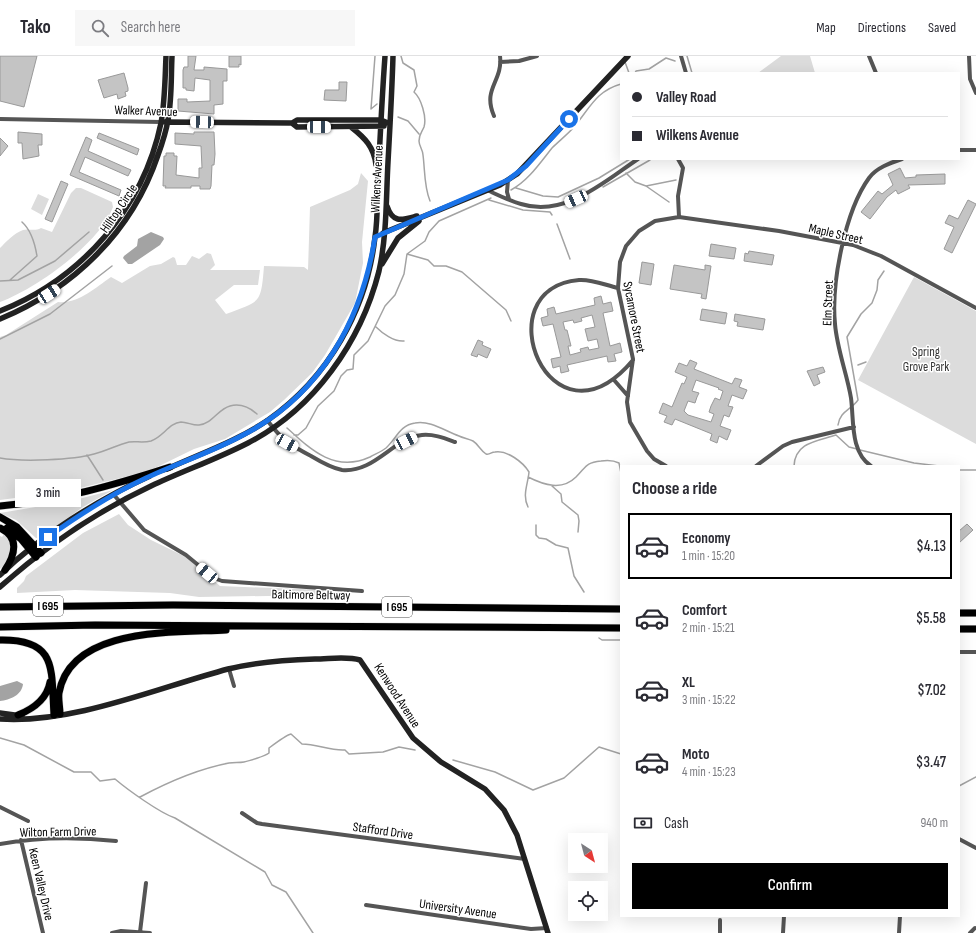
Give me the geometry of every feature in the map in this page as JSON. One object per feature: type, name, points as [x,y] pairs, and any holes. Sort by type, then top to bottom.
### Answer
[{"type":"highway","points":[[0,506],[33,503],[75,495],[170,468]]},
{"type":"highway","points":[[0,517],[17,527],[38,555]]},
{"type":"highway","points":[[0,524],[14,532],[32,548]]},
{"type":"highway","points":[[0,528],[10,536],[14,544],[12,556],[2,572]]},
{"type":"highway","name":"Baltimore Beltway","points":[[0,607],[181,605],[620,610]]},
{"type":"highway","points":[[960,613],[976,613]]},
{"type":"highway","points":[[57,715],[59,694],[68,672],[85,655],[106,644],[130,637],[156,633],[295,626]]},
{"type":"highway","name":"I 695","points":[[0,627],[295,626],[620,628]]},
{"type":"highway","points":[[960,629],[976,629]]},
{"type":"highway","points":[[0,640],[22,640],[39,648],[49,664],[57,715]]},
{"type":"highway","points":[[18,715],[28,711],[40,702],[49,686],[51,674]]},
{"type":"street","name":"Hilltop Circle","points":[[0,311],[36,295],[55,283],[99,245],[124,212],[140,183],[148,164],[161,122],[166,56]]},
{"type":"street","name":"Hilltop Circle","points":[[0,318],[39,300],[58,288],[84,268],[104,248],[125,221],[146,186],[168,122],[172,56]]},
{"type":"street","name":"Wilkens Avenue","points":[[2,572],[68,522],[114,495],[170,468],[230,442],[267,420],[305,388],[341,340],[350,323],[364,289],[375,237],[385,56]]},
{"type":"street","name":"Wilkens Avenue","points":[[0,587],[38,555],[74,530],[119,502],[244,445],[273,428],[312,395],[337,364],[358,328],[379,270],[386,204],[393,56]]},
{"type":"street","points":[[494,116],[489,101],[500,62],[500,56]]},
{"type":"street","points":[[500,62],[519,61],[537,56]]},
{"type":"street","points":[[681,56],[686,72]]},
{"type":"street","points":[[869,56],[871,65],[875,72]]},
{"type":"street","points":[[969,56],[970,79],[976,93]]},
{"type":"street","points":[[375,237],[508,180],[526,166],[626,58]]},
{"type":"street","points":[[870,72],[871,65]]},
{"type":"street","name":"Walker Avenue","points":[[0,119],[292,123],[297,120],[381,120],[390,124]]},
{"type":"street","name":"Walker Avenue","points":[[292,123],[296,127],[381,127],[390,124]]},
{"type":"street","points":[[351,127],[365,138],[373,150],[378,178]]},
{"type":"street","points":[[960,150],[976,150]]},
{"type":"street","points":[[487,190],[522,205],[537,207],[567,203],[586,193],[636,160]]},
{"type":"street","points":[[679,160],[683,168],[678,196],[679,217]]},
{"type":"street","points":[[888,164],[889,160]]},
{"type":"street","name":"Elm Street","points":[[870,465],[863,459],[857,446],[852,403],[835,324],[836,287],[842,242],[856,202],[868,179],[874,173],[888,164],[899,160]]},
{"type":"street","points":[[508,180],[507,192],[510,199]]},
{"type":"street","points":[[386,204],[392,216],[401,220],[432,212]]},
{"type":"street","points":[[379,270],[398,238],[411,226],[432,212]]},
{"type":"street","name":"Maple Street","points":[[679,217],[842,242],[881,256],[976,308]]},
{"type":"street","name":"Sycamore Street","points":[[664,465],[654,459],[647,451],[634,431],[628,411],[628,396],[633,360],[618,288],[620,262],[626,246],[632,238],[639,231],[655,221],[679,217]]},
{"type":"street","points":[[618,288],[588,280],[579,280],[556,287],[547,293],[536,306],[531,325],[532,340],[535,354],[545,372],[559,384],[577,390],[586,390],[602,386],[614,380],[633,360]]},
{"type":"street","points":[[614,380],[628,396]]},
{"type":"street","points":[[267,420],[287,443],[326,464],[341,470],[349,470],[366,466],[406,441],[421,435],[434,435],[455,442]]},
{"type":"street","points":[[757,465],[783,446],[808,437],[854,427]]},
{"type":"street","points":[[114,495],[137,525],[150,535],[186,555],[214,578],[222,581],[362,591]]},
{"type":"street","points":[[960,652],[976,652]]},
{"type":"street","name":"Kenwood Avenue","points":[[0,719],[21,720],[57,715],[110,704],[229,669],[285,661],[360,660],[413,738],[431,755],[475,781],[499,803],[514,826],[547,930]]},
{"type":"street","points":[[229,669],[234,686]]},
{"type":"street","name":"Kenwood Avenue","points":[[0,713],[18,715],[57,715]]},
{"type":"street","points":[[0,807],[28,821]]},
{"type":"street","name":"Stafford Drive","points":[[242,813],[262,824],[524,859]]},
{"type":"street","name":"Wilton Farm Drive","points":[[0,844],[21,840],[63,838],[116,842]]},
{"type":"street","name":"Keen Valley Drive","points":[[21,840],[43,933]]},
{"type":"street","points":[[960,840],[976,848]]},
{"type":"street","points":[[140,932],[146,883]]},
{"type":"street","name":"University Avenue","points":[[366,905],[547,930]]},
{"type":"street","points":[[783,933],[784,917]]},
{"type":"street","points":[[898,933],[900,917]]},
{"type":"street","points":[[720,920],[720,933]]},
{"type":"street","points":[[970,933],[975,928]]},
{"type":"street","points":[[112,933],[121,931],[150,933]]},
{"type":"green space","points":[[781,56],[810,56],[815,72],[759,72]]},
{"type":"green space","points":[[361,173],[368,181],[362,242],[363,263],[355,303],[325,355],[312,373],[284,400],[270,412],[225,439],[194,449],[149,471],[68,491],[0,500],[0,337],[6,335],[58,302],[65,302],[79,298],[111,277],[122,283],[150,266],[161,264],[173,257],[175,258],[177,265],[186,265],[192,256],[199,259],[207,253],[211,254],[215,265],[210,270],[260,270],[258,285],[234,285],[215,300],[226,314],[246,306],[257,300],[260,295],[264,266],[304,267],[308,270],[310,207],[350,190],[358,184]]},
{"type":"green space","points":[[76,188],[81,188],[112,202],[113,207],[106,221],[81,249],[48,276],[15,296],[0,302],[0,248],[13,235],[23,230],[36,230],[41,228],[52,232],[71,193]]},
{"type":"green space","points":[[38,194],[49,199],[42,215],[31,209]]},
{"type":"green space","name":"Spring Grove Park","points":[[914,277],[976,311],[976,444],[858,380]]},
{"type":"green space","points":[[113,490],[83,507],[40,538],[36,538],[16,520],[0,513],[71,501]]},
{"type":"green space","points":[[119,514],[128,525],[151,540],[186,557],[220,586],[324,590],[325,595],[199,597],[170,593],[75,590],[17,593],[17,588],[24,581],[26,576],[83,533]]},
{"type":"green space","points":[[5,533],[10,543],[11,552],[8,560],[0,569],[0,536],[2,537]]},
{"type":"shaded area","points":[[151,232],[163,237],[164,239],[160,245],[132,264],[128,264],[123,258],[124,256],[137,246],[138,239]]},
{"type":"shaded area","points":[[17,681],[23,684],[18,694],[0,701],[0,686]]},
{"type":"building","points":[[0,56],[37,56],[24,107],[0,101]]},
{"type":"building","points":[[188,56],[196,56],[194,70],[204,70],[204,67],[227,69],[227,81],[223,81],[223,104],[214,105],[214,114],[178,111],[178,99],[187,99],[187,102],[210,101],[210,80],[195,78],[194,91],[183,88],[183,70],[184,67],[188,67]]},
{"type":"building","points":[[229,56],[241,56],[241,65],[239,64],[239,67],[229,67]]},
{"type":"building","points":[[124,73],[128,88],[128,91],[125,92],[126,96],[118,99],[117,94],[104,98],[98,80]]},
{"type":"building","points":[[339,82],[347,82],[346,101],[324,100],[325,90],[339,90]]},
{"type":"building","points":[[18,132],[42,134],[42,145],[38,145],[39,156],[23,159],[22,143],[18,143]]},
{"type":"building","points":[[194,132],[214,132],[215,154],[214,165],[212,165],[210,189],[200,189],[200,186],[191,186],[191,188],[165,188],[166,186],[163,186],[164,156],[166,156],[166,153],[174,153],[174,156],[177,156],[176,175],[199,178],[199,168],[202,168],[201,146],[175,144],[175,133],[194,134]]},
{"type":"building","points":[[99,133],[139,149],[137,155],[97,138]]},
{"type":"building","points":[[86,137],[92,140],[88,151],[131,170],[128,176],[85,157],[79,172],[121,190],[119,196],[70,175]]},
{"type":"building","points":[[0,138],[8,146],[0,156]]},
{"type":"building","points":[[900,168],[905,178],[916,177],[916,175],[945,174],[945,184],[908,185],[910,188],[898,194],[896,190],[887,197],[870,219],[861,212],[878,191],[882,194],[893,185],[888,174]]},
{"type":"building","points":[[61,181],[68,184],[52,222],[45,219]]},
{"type":"building","points":[[968,200],[976,204],[952,253],[944,249],[954,227],[945,223],[949,215],[958,219]]},
{"type":"building","points":[[711,244],[736,248],[734,259],[709,256]]},
{"type":"building","points":[[749,251],[774,255],[772,265],[744,261],[745,253],[748,254]]},
{"type":"building","points":[[642,262],[654,264],[651,285],[639,283]]},
{"type":"building","points":[[674,265],[705,270],[705,265],[711,266],[706,299],[701,298],[702,294],[670,289]]},
{"type":"building","points":[[601,296],[603,304],[611,302],[613,311],[603,313],[610,346],[620,343],[622,352],[614,354],[616,361],[608,362],[607,356],[567,365],[569,371],[561,373],[560,366],[553,368],[551,359],[561,357],[553,324],[543,326],[541,318],[548,316],[547,309],[554,307],[556,314],[595,305],[594,298]],"holes":[[[592,315],[595,327],[585,329],[588,341],[597,339],[599,348],[589,350],[588,347],[580,349],[581,352],[570,355],[568,346],[571,346],[567,330],[565,330],[563,322],[573,320],[574,323],[582,321],[581,318]]]},
{"type":"building","points":[[702,309],[727,313],[725,324],[700,320]]},
{"type":"building","points":[[735,314],[765,319],[763,330],[737,326],[738,322],[734,321]]},
{"type":"building","points":[[478,340],[483,342],[482,345],[491,349],[487,358],[478,354],[477,357],[471,355]]},
{"type":"building","points":[[690,360],[697,363],[694,369],[732,384],[735,378],[742,380],[739,387],[747,390],[743,399],[732,395],[728,406],[733,407],[729,417],[724,415],[720,426],[731,430],[727,440],[719,436],[717,443],[710,440],[712,434],[675,419],[672,425],[664,422],[667,416],[659,413],[663,403],[672,407],[682,383],[684,384],[687,377],[675,372],[679,363],[687,366]],"holes":[[[696,380],[719,388],[718,389],[723,391],[720,400],[715,398],[711,406],[709,412],[714,414],[711,422],[688,415],[684,411],[688,401],[695,403],[699,393],[692,391]]]},
{"type":"building","points":[[823,367],[825,372],[817,375],[820,383],[814,386],[807,371]]},
{"type":"building","points":[[967,524],[973,530],[960,542],[960,530]]},
{"type":"waterway","points":[[371,109],[375,56]]},
{"type":"waterway","points":[[401,56],[403,63],[414,70],[417,86],[414,92],[423,108],[425,123],[419,141],[423,153],[426,184],[430,201]]},
{"type":"waterway","points":[[687,56],[692,72]]},
{"type":"waterway","points":[[636,72],[649,69],[666,58],[675,61]]},
{"type":"waterway","points":[[625,62],[629,72]]},
{"type":"waterway","points":[[511,190],[528,177],[552,148],[574,127],[599,96],[612,87],[620,84]]},
{"type":"waterway","points":[[371,109],[377,104]]},
{"type":"waterway","points":[[398,117],[408,121],[419,134]]},
{"type":"waterway","points":[[516,188],[543,196],[558,197],[599,178],[628,160]]},
{"type":"waterway","points":[[603,187],[650,160]]},
{"type":"waterway","points":[[626,173],[635,182],[646,186],[669,202]]},
{"type":"waterway","points":[[646,186],[676,180]]},
{"type":"waterway","points":[[294,435],[298,435],[306,428],[318,406],[334,391],[341,376],[347,370],[353,369],[354,355],[368,341],[385,306],[395,295],[404,274],[407,254],[425,241],[429,232],[439,221],[491,198]]},
{"type":"waterway","points":[[489,200],[523,210],[550,212],[552,215]]},
{"type":"waterway","points":[[10,280],[37,256],[32,238],[28,229],[22,222]]},
{"type":"waterway","points":[[557,224],[570,259]]},
{"type":"waterway","points":[[0,281],[18,280],[55,261],[89,232]]},
{"type":"waterway","points":[[407,254],[428,260],[434,266],[446,266],[462,272],[506,310],[511,321]]},
{"type":"waterway","points":[[0,339],[50,314],[112,266]]},
{"type":"waterway","points":[[838,425],[843,414],[858,400],[847,337],[861,314],[872,303],[877,290],[878,280],[884,271]]},
{"type":"waterway","points":[[376,327],[392,339],[404,341]]},
{"type":"waterway","points":[[858,365],[866,362]]},
{"type":"waterway","points":[[0,458],[47,460],[74,458],[94,454],[129,442],[151,441],[169,427],[177,423],[183,422],[197,425],[204,424],[222,410],[234,405],[245,406],[257,414]]},
{"type":"waterway","points":[[287,428],[305,444],[324,457],[335,461],[346,462],[357,461],[382,451],[390,444],[402,429],[410,424],[421,422],[432,424],[473,441],[486,454],[492,452],[505,453],[523,464],[529,472],[525,494],[528,507]]},
{"type":"waterway","points":[[794,465],[795,458],[803,447],[815,441],[836,435],[849,447],[857,449]]},
{"type":"waterway","points":[[860,450],[914,463],[931,465]]},
{"type":"waterway","points":[[87,455],[103,480]]},
{"type":"waterway","points":[[528,477],[547,484],[559,485],[571,481],[589,464],[596,462],[606,460],[612,461],[619,463],[620,468]]},
{"type":"waterway","points":[[960,470],[976,470]]},
{"type":"waterway","points":[[552,486],[561,494],[562,502],[578,515],[578,532]]},
{"type":"waterway","points":[[536,525],[536,535],[539,538],[546,539],[556,545],[568,548],[574,576],[584,592]]},
{"type":"waterway","points":[[599,638],[602,640],[620,640]]},
{"type":"waterway","points":[[140,797],[161,786],[195,772],[264,756],[269,753],[269,748],[291,734],[302,744],[345,750],[349,754],[383,752],[399,747],[415,750]]},
{"type":"waterway","points":[[0,738],[24,745],[74,772],[91,772],[100,781],[115,779],[153,806],[265,872],[272,885],[286,892],[313,933]]},
{"type":"waterway","points":[[453,760],[495,772],[533,790],[564,778],[599,747],[620,754]]},
{"type":"waterway","points":[[960,785],[976,777]]},
{"type":"route","points":[[48,537],[68,522],[128,487],[176,464],[245,435],[280,411],[318,374],[341,340],[358,307],[364,289],[370,267],[375,237],[500,185],[526,166],[569,119]]}]
